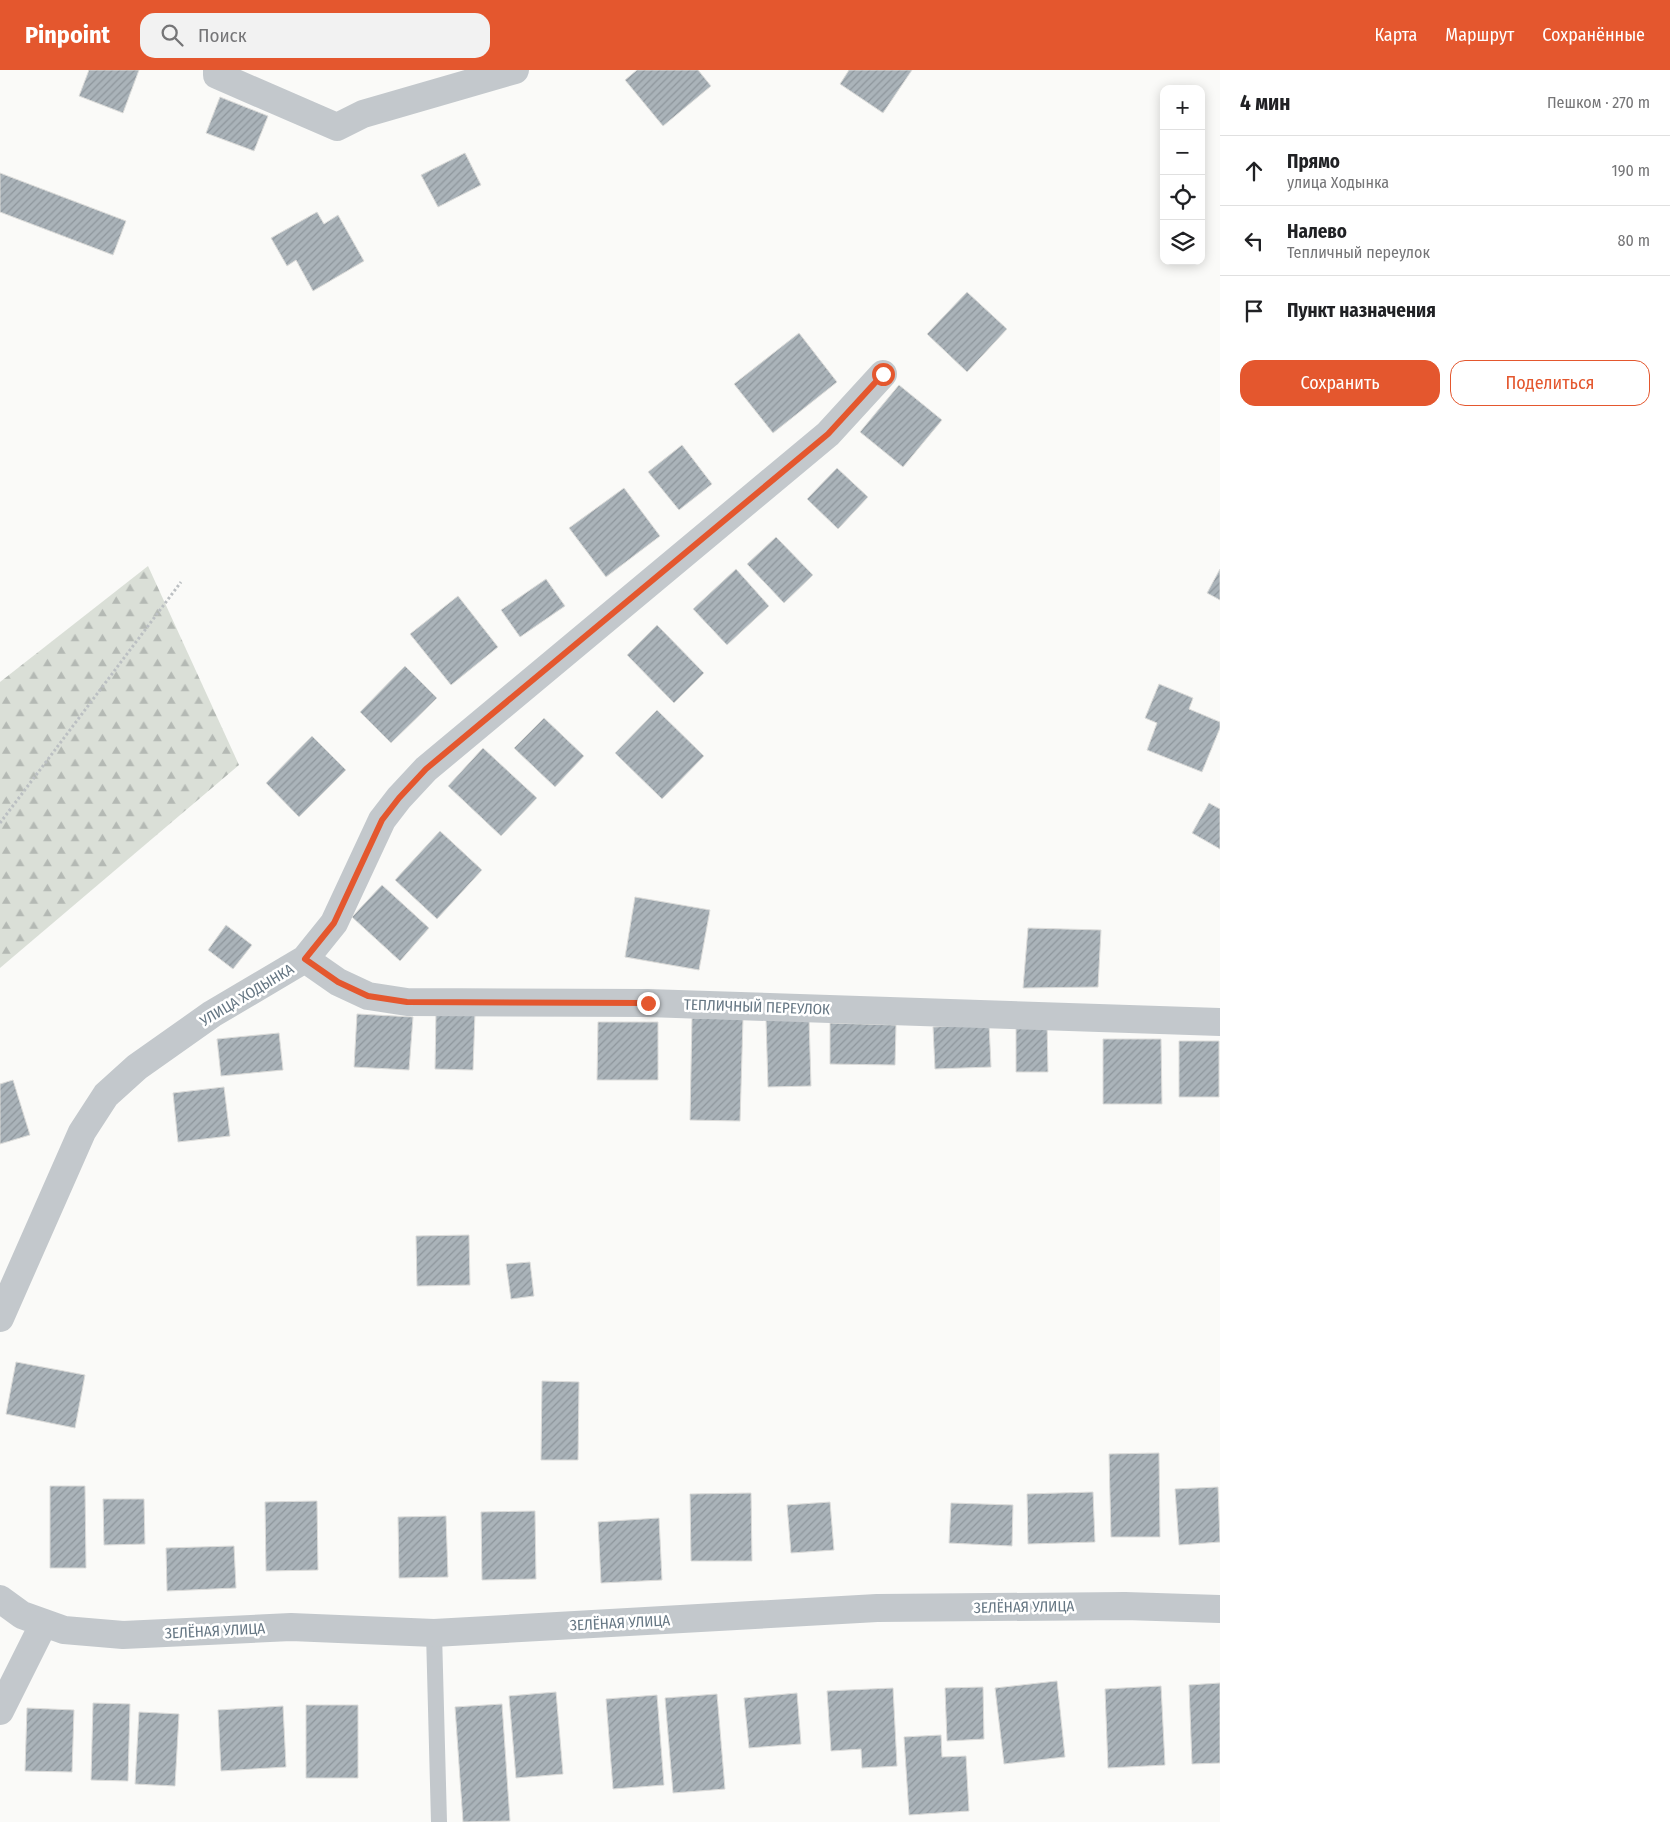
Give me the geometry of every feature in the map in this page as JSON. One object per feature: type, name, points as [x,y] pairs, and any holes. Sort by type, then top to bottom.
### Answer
[{"type":"street","points":[[216,70],[217,75],[337,127],[363,114],[515,70]]},
{"type":"street","name":"УЛИЦА ХОДЫНКА","points":[[0,1318],[82,1132],[106,1095],[137,1067],[212,1014],[305,959],[334,923],[382,820],[426,769],[828,434],[883,374]]},
{"type":"street","name":"ТЕПЛИЧНЫЙ ПЕРЕУЛОК","points":[[305,959],[338,982],[368,996],[407,1002],[648,1003],[1220,1022]]},
{"type":"street","points":[[0,1599],[33,1619],[0,1711]]},
{"type":"street","name":"ЗЕЛЁНАЯ УЛИЦА","points":[[33,1619],[64,1630],[123,1635],[291,1627],[434,1633],[876,1608],[1125,1606],[1220,1609]]},
{"type":"lane","points":[[434,1633],[439,1822]]},
{"type":"path","points":[[0,823],[181,582]]},
{"type":"green space","points":[[148,566],[239,765],[0,968],[0,682]]},
{"type":"building","points":[[89,70],[139,70],[123,113],[79,96]]},
{"type":"building","points":[[637,70],[698,70],[711,86],[663,126],[625,80]]},
{"type":"building","points":[[849,70],[912,70],[883,113],[840,84]]},
{"type":"building","points":[[220,97],[268,116],[254,151],[206,133]]},
{"type":"building","points":[[465,153],[481,185],[438,207],[421,175]]},
{"type":"building","points":[[0,173],[126,221],[113,255],[0,212]]},
{"type":"building","points":[[317,212],[324,224],[338,215],[364,261],[313,291],[296,260],[287,266],[271,238]]},
{"type":"building","points":[[967,292],[1007,329],[967,372],[927,334]]},
{"type":"building","points":[[799,333],[837,382],[773,433],[734,384]]},
{"type":"building","points":[[899,385],[942,420],[903,467],[860,432]]},
{"type":"building","points":[[682,445],[712,484],[679,510],[648,472]]},
{"type":"building","points":[[837,468],[868,497],[838,529],[807,499]]},
{"type":"building","points":[[624,488],[660,536],[606,577],[569,528]]},
{"type":"building","points":[[776,537],[813,575],[784,603],[747,564]]},
{"type":"building","points":[[736,569],[769,606],[727,645],[693,609]]},
{"type":"building","points":[[1220,569],[1220,600],[1207,593]]},
{"type":"building","points":[[546,579],[565,606],[520,637],[501,610]]},
{"type":"building","points":[[458,596],[498,647],[451,685],[410,634]]},
{"type":"building","points":[[657,625],[704,673],[674,703],[627,655]]},
{"type":"building","points":[[405,666],[437,698],[391,743],[360,712]]},
{"type":"building","points":[[1159,684],[1193,698],[1189,709],[1220,722],[1220,728],[1202,772],[1147,750],[1157,723],[1145,718]]},
{"type":"building","points":[[657,710],[704,756],[662,799],[615,753]]},
{"type":"building","points":[[544,718],[584,756],[555,787],[514,748]]},
{"type":"building","points":[[312,736],[346,770],[299,817],[266,783]]},
{"type":"building","points":[[483,748],[537,798],[501,836],[448,786]]},
{"type":"building","points":[[1209,803],[1220,809],[1220,849],[1192,833]]},
{"type":"building","points":[[440,831],[482,870],[437,919],[395,880]]},
{"type":"building","points":[[382,885],[429,928],[400,961],[352,917]]},
{"type":"building","points":[[635,897],[710,910],[699,970],[625,957]]},
{"type":"building","points":[[226,925],[252,945],[233,969],[208,950]]},
{"type":"building","points":[[1028,928],[1101,930],[1098,987],[1023,988]]},
{"type":"building","points":[[436,1012],[475,1013],[473,1070],[435,1069]]},
{"type":"building","points":[[357,1014],[413,1017],[409,1070],[354,1067]]},
{"type":"building","points":[[692,1018],[743,1019],[740,1121],[690,1120]]},
{"type":"building","points":[[809,1018],[811,1086],[768,1087],[766,1019]]},
{"type":"building","points":[[598,1022],[658,1022],[658,1080],[597,1080]]},
{"type":"building","points":[[1016,1022],[1047,1022],[1048,1072],[1016,1072]]},
{"type":"building","points":[[830,1023],[896,1025],[895,1065],[830,1064]]},
{"type":"building","points":[[989,1024],[991,1067],[935,1069],[933,1027]]},
{"type":"building","points":[[279,1033],[283,1070],[221,1076],[217,1039]]},
{"type":"building","points":[[1103,1039],[1161,1039],[1162,1104],[1103,1104]]},
{"type":"building","points":[[1179,1041],[1219,1041],[1219,1097],[1179,1097]]},
{"type":"building","points":[[13,1080],[30,1135],[0,1144],[0,1084]]},
{"type":"building","points":[[224,1087],[230,1136],[178,1142],[173,1093]]},
{"type":"building","points":[[469,1235],[470,1285],[417,1286],[416,1236]]},
{"type":"building","points":[[530,1262],[534,1296],[511,1299],[506,1264]]},
{"type":"building","points":[[16,1362],[85,1375],[75,1428],[6,1414]]},
{"type":"building","points":[[542,1381],[579,1382],[578,1460],[541,1460]]},
{"type":"building","points":[[1159,1453],[1160,1537],[1111,1537],[1109,1454]]},
{"type":"building","points":[[50,1486],[85,1486],[86,1568],[50,1568]]},
{"type":"building","points":[[1218,1487],[1220,1542],[1179,1545],[1175,1489]]},
{"type":"building","points":[[1093,1492],[1095,1542],[1028,1544],[1027,1494]]},
{"type":"building","points":[[751,1493],[752,1561],[691,1561],[690,1494]]},
{"type":"building","points":[[103,1499],[144,1499],[145,1544],[104,1545]]},
{"type":"building","points":[[317,1501],[318,1570],[266,1571],[265,1502]]},
{"type":"building","points":[[830,1502],[834,1550],[791,1553],[787,1505]]},
{"type":"building","points":[[951,1503],[1013,1505],[1012,1546],[949,1543]]},
{"type":"building","points":[[535,1511],[536,1579],[482,1580],[481,1512]]},
{"type":"building","points":[[446,1516],[448,1577],[399,1578],[398,1517]]},
{"type":"building","points":[[659,1518],[662,1580],[601,1583],[598,1522]]},
{"type":"building","points":[[234,1546],[236,1588],[167,1591],[166,1548]]},
{"type":"building","points":[[1057,1681],[1065,1757],[1004,1764],[995,1688]]},
{"type":"building","points":[[1220,1683],[1220,1763],[1192,1764],[1189,1685]]},
{"type":"building","points":[[1161,1686],[1165,1765],[1108,1768],[1105,1689]]},
{"type":"building","points":[[983,1687],[984,1739],[947,1741],[945,1688]]},
{"type":"building","points":[[893,1688],[897,1766],[862,1768],[861,1749],[831,1751],[827,1691]]},
{"type":"building","points":[[556,1692],[563,1774],[516,1778],[509,1696]]},
{"type":"building","points":[[797,1693],[801,1744],[749,1748],[744,1698]]},
{"type":"building","points":[[717,1694],[725,1789],[673,1793],[665,1698]]},
{"type":"building","points":[[657,1695],[664,1785],[613,1789],[606,1699]]},
{"type":"building","points":[[93,1703],[130,1704],[128,1781],[91,1780]]},
{"type":"building","points":[[502,1704],[510,1821],[463,1822],[455,1707]]},
{"type":"building","points":[[306,1705],[358,1705],[358,1778],[306,1778]]},
{"type":"building","points":[[283,1706],[286,1767],[221,1771],[218,1710]]},
{"type":"building","points":[[27,1708],[74,1710],[72,1772],[25,1771]]},
{"type":"building","points":[[139,1712],[179,1714],[175,1786],[135,1784]]},
{"type":"building","points":[[941,1735],[942,1757],[966,1756],[969,1811],[909,1815],[904,1737]]},
{"type":"route","points":[[648,1003],[407,1002],[368,996],[338,982],[305,959],[334,923],[382,820],[426,769],[828,434],[883,374]]}]
